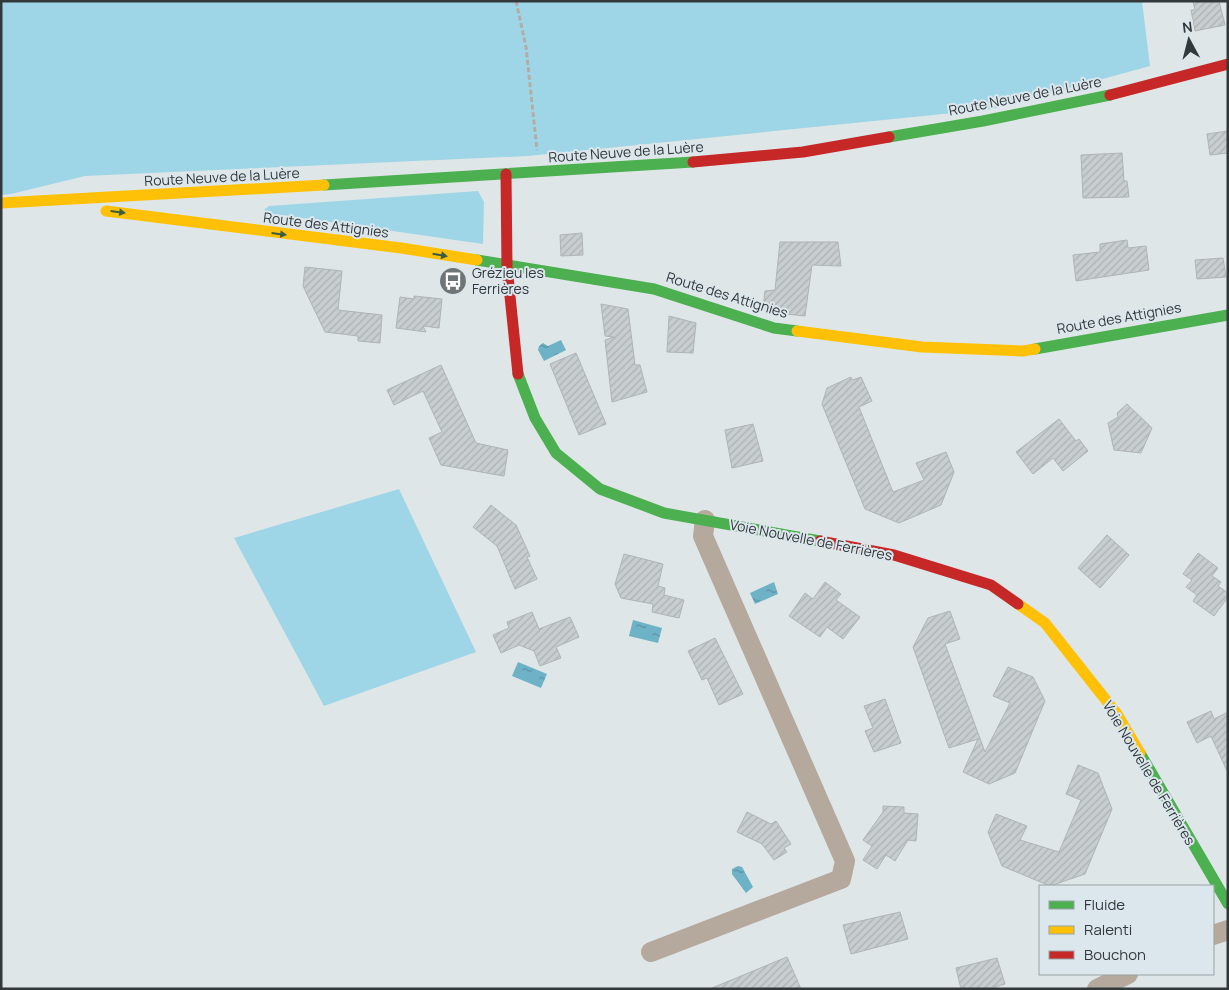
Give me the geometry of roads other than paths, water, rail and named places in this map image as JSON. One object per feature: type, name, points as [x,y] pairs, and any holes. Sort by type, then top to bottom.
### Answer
[{"type":"street","name":"Route Neuve de la Luère","points":[[17,202],[232,196],[506,174],[642,167],[803,152],[983,121],[1113,94],[1228,64]]},
{"type":"street","name":"Voie Nouvelle de Ferrières","points":[[506,174],[507,267],[518,374],[535,418],[556,453],[600,489],[664,513],[902,558],[991,585],[1044,624],[1117,714],[1228,904]]},
{"type":"street","name":"Route des Attignies","points":[[17,202],[401,248],[507,267],[654,289],[774,328],[922,347],[1023,351],[1228,315]]},
{"type":"street","points":[[1,203],[17,202]]},
{"type":"street","name":"Route des Attignies","points":[[236,215],[248,231]]},
{"type":"street","points":[[651,952],[841,880],[845,861],[703,536],[705,520]]},
{"type":"street","points":[[1214,935],[1228,930]]},
{"type":"street","points":[[1097,989],[1129,979]]},
{"type":"water","points":[[561,340],[566,350],[544,361],[538,350],[539,346],[543,343],[548,346]]},
{"type":"water","points":[[774,582],[778,594],[755,604],[750,593]]},
{"type":"water","points":[[633,620],[662,628],[658,643],[629,636]]},
{"type":"water","points":[[518,662],[547,674],[541,688],[512,676]]},
{"type":"water","points":[[738,866],[742,867],[753,887],[746,893],[732,874],[732,869]]},
{"type":"place","name":"Grézieu les Ferrières","points":[[453,281]]}]
